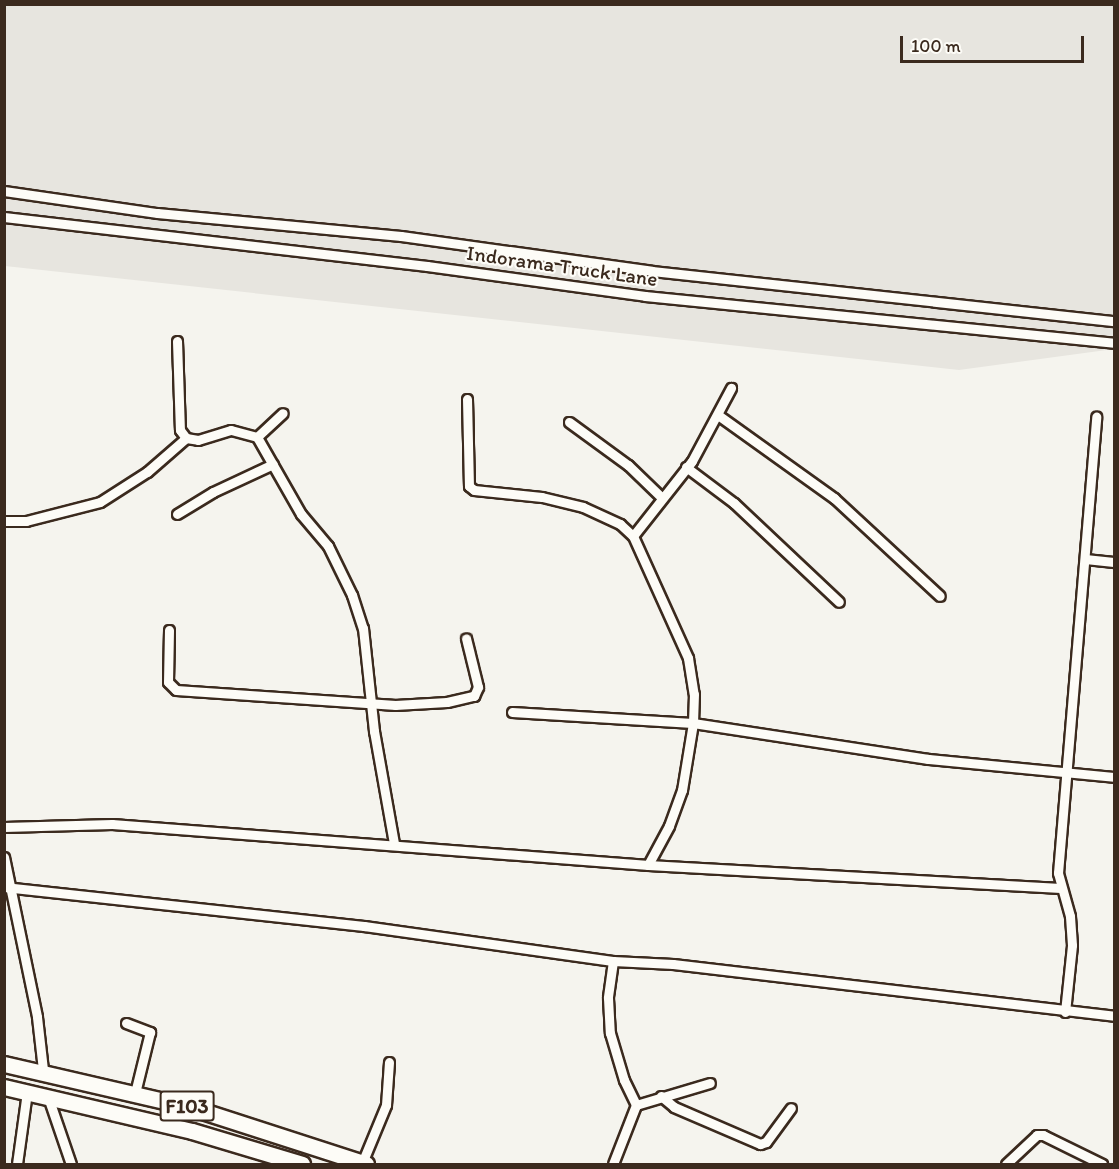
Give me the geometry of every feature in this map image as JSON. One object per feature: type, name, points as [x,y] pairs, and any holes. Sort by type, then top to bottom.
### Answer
[{"type":"main road","name":"F103","points":[[4,1064],[43,1070],[190,1107],[364,1164]]},
{"type":"main road","name":"F103","points":[[4,1087],[192,1131],[302,1164]]},
{"type":"street","points":[[4,192],[157,213],[401,236],[652,271],[1114,321]]},
{"type":"street","name":"Indorama Truck Lane","points":[[4,218],[427,266],[645,296],[1114,343]]},
{"type":"street","points":[[177,342],[179,421],[186,438]]},
{"type":"street","points":[[633,536],[660,496],[686,467],[718,415],[731,388]]},
{"type":"street","points":[[467,399],[467,472],[474,490],[542,496],[583,507],[620,524],[633,536],[688,658],[694,694],[693,723],[682,790],[669,826],[648,865]]},
{"type":"street","points":[[257,437],[283,413]]},
{"type":"street","points":[[718,415],[834,498],[940,596]]},
{"type":"street","points":[[1065,1012],[1072,945],[1070,916],[1060,888],[1066,770],[1096,417]]},
{"type":"street","points":[[569,422],[628,465],[660,496]]},
{"type":"street","points":[[4,521],[26,521],[100,502],[147,471],[186,438],[198,440],[231,430],[257,437],[301,514],[328,546],[352,595],[363,628],[370,703],[394,843]]},
{"type":"street","points":[[177,514],[213,492],[273,464]]},
{"type":"street","points":[[686,467],[734,503],[839,602]]},
{"type":"street","points":[[1085,559],[1114,562]]},
{"type":"street","points":[[169,630],[168,682],[177,690],[370,703],[447,702],[474,696],[478,687],[466,638]]},
{"type":"street","points":[[512,712],[693,723],[928,759],[1066,770],[1114,777]]},
{"type":"street","points":[[4,827],[112,824],[394,843],[648,865],[1060,888]]},
{"type":"street","points":[[4,856],[37,1017],[43,1070]]},
{"type":"street","points":[[9,888],[364,927],[613,961],[673,964],[1114,1016]]},
{"type":"street","points":[[613,961],[608,998],[610,1033],[624,1080],[636,1104],[613,1164]]},
{"type":"street","points":[[126,1023],[150,1032],[135,1093]]},
{"type":"street","points":[[364,1164],[386,1105],[389,1062]]},
{"type":"street","points":[[636,1104],[710,1083]]},
{"type":"street","points":[[17,1164],[27,1092]]},
{"type":"street","points":[[661,1096],[674,1107],[760,1144],[766,1142],[791,1108]]},
{"type":"street","points":[[48,1097],[68,1162]]},
{"type":"street","points":[[1006,1164],[1037,1135],[1043,1135],[1102,1164]]},
{"type":"shaded area","points":[[5,5],[1114,5],[1114,349],[959,370],[5,266]]}]
